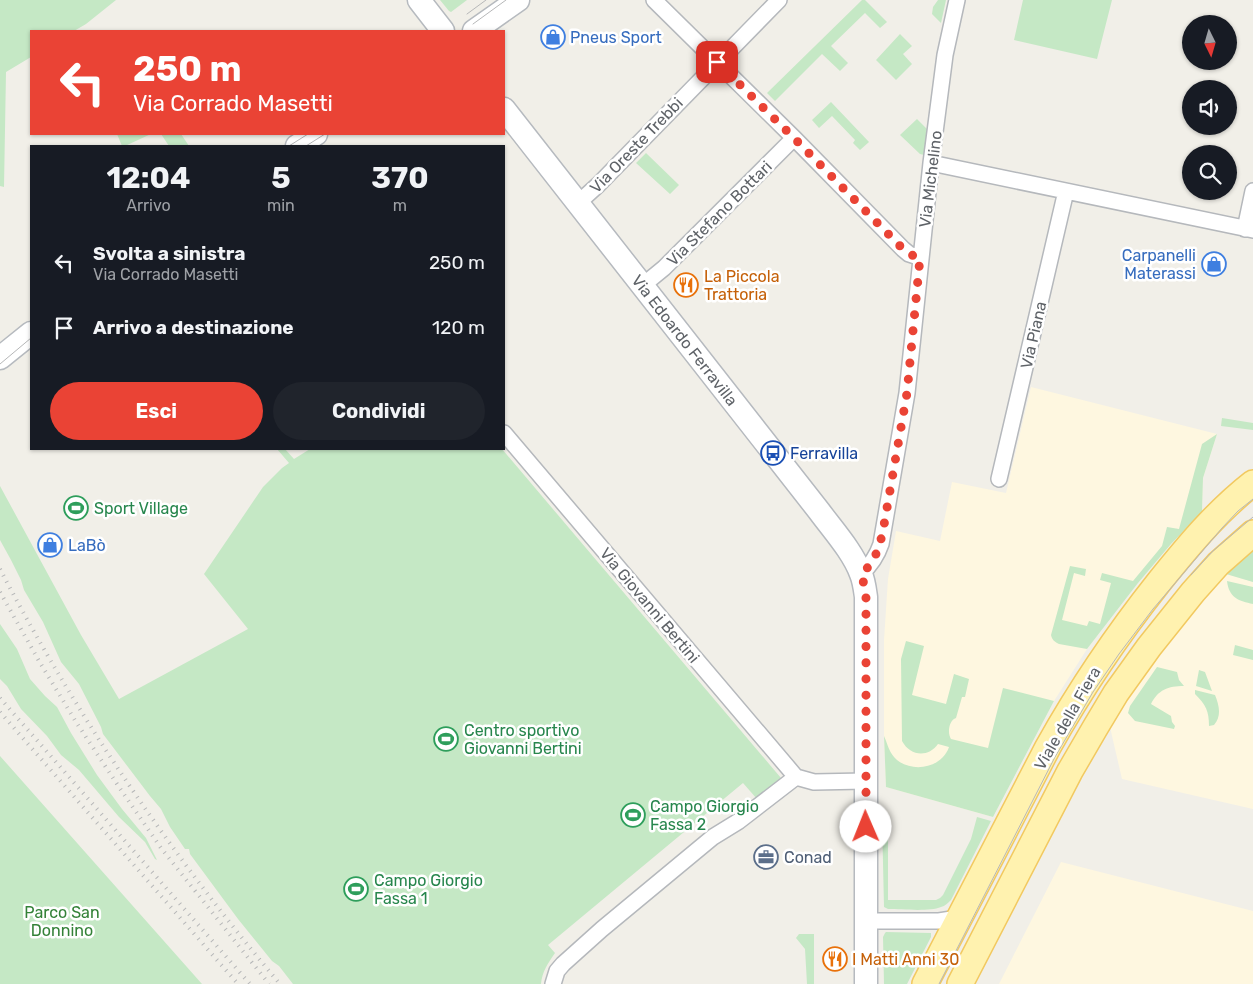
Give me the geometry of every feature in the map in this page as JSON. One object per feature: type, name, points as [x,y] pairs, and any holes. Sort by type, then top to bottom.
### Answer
[{"type":"main road","name":"Viale della Fiera","points":[[925,984],[1068,710],[1109,648],[1172,565],[1220,510],[1253,483]]},
{"type":"main road","name":"Viale della Fiera","points":[[960,984],[1070,771],[1116,693],[1149,647],[1208,574],[1253,533]]},
{"type":"street","points":[[419,0],[442,30]]},
{"type":"street","points":[[475,30],[518,0]]},
{"type":"street","points":[[654,0],[903,249],[909,254],[920,258]]},
{"type":"street","name":"Via Oreste Trebbi","points":[[578,204],[778,0]]},
{"type":"street","name":"Via Michelino","points":[[862,574],[876,557],[881,544],[907,393],[931,163],[946,48],[957,0]]},
{"type":"street","name":"Via Edoardo Ferravilla","points":[[505,110],[819,511],[844,544],[862,574]]},
{"type":"street","points":[[299,145],[314,135]]},
{"type":"street","name":"Via Stefano Bottari","points":[[642,286],[664,268],[794,138]]},
{"type":"street","points":[[931,163],[1249,229],[1253,190]]},
{"type":"street","name":"Via Piana","points":[[1000,479],[1066,191]]},
{"type":"street","points":[[0,358],[30,334]]},
{"type":"street","name":"Via Giovanni Bertini","points":[[505,433],[796,777]]},
{"type":"street","points":[[862,574],[866,598],[866,984]]},
{"type":"street","points":[[553,984],[557,971],[563,964],[602,930],[713,837],[738,821],[796,777],[814,782],[865,781]]},
{"type":"street","points":[[866,921],[939,921],[958,918]]},
{"type":"shaded area","points":[[1031,387],[1217,434],[1203,478],[1202,512],[1171,544],[1138,583],[1087,649],[1054,701],[993,817],[886,787],[884,640],[888,579],[896,531],[940,541],[952,482],[1006,493]]},
{"type":"shaded area","points":[[1224,573],[1253,582],[1253,809],[1122,779],[1109,723],[1145,669]]},
{"type":"shaded area","points":[[1061,862],[1253,911],[1253,984],[999,984]]},
{"type":"green space","points":[[0,0],[116,0],[76,30],[30,30],[30,58],[6,72],[4,187],[0,186]]},
{"type":"green space","points":[[440,0],[467,0],[451,12]]},
{"type":"green space","points":[[862,0],[865,0],[887,22],[880,28],[865,13],[831,46],[848,63],[840,71],[822,54],[775,101],[767,93]]},
{"type":"green space","points":[[938,0],[946,0],[941,23],[932,14],[933,7]]},
{"type":"green space","points":[[1023,0],[1112,0],[1097,59],[1014,40]]},
{"type":"green space","points":[[900,34],[912,46],[903,54],[912,64],[896,80],[876,60]]},
{"type":"green space","points":[[831,102],[869,142],[860,150],[853,143],[855,140],[832,116],[819,128],[812,120]]},
{"type":"green space","points":[[917,119],[927,129],[924,155],[920,154],[900,135]]},
{"type":"green space","points":[[117,135],[149,135],[127,145],[122,145]]},
{"type":"green space","points":[[162,135],[182,135],[188,145],[168,145]]},
{"type":"green space","points":[[646,153],[679,185],[670,194],[636,163]]},
{"type":"green space","points":[[1222,418],[1253,423],[1253,430],[1221,426]]},
{"type":"green space","points":[[1217,434],[1203,478],[1202,512],[1171,544],[1138,583],[1087,649],[1055,642],[1051,635],[1070,566],[1086,569],[1085,576],[1074,573],[1062,620],[1087,626],[1089,621],[1100,624],[1111,583],[1100,580],[1102,573],[1133,581],[1162,546],[1167,527],[1179,529],[1202,444]]},
{"type":"green space","name":"Centro sportivo Giovanni Bertini","points":[[278,450],[286,450],[294,459],[308,450],[503,450],[781,778],[757,799],[743,783],[548,945],[555,953],[544,972],[541,984],[293,984],[238,919],[190,854],[189,849],[185,849],[170,827],[161,809],[103,734],[79,684],[61,662],[43,622],[24,590],[21,580],[0,540],[0,486],[81,635],[119,699],[248,629],[204,574],[263,487],[289,463]]},
{"type":"green space","points":[[1253,549],[1253,582],[1226,574]]},
{"type":"green space","points":[[1227,581],[1253,587],[1253,604],[1243,602],[1232,595]]},
{"type":"green space","points":[[0,624],[17,649],[30,679],[57,707],[97,775],[146,838],[157,860],[145,842],[119,817],[79,770],[61,755],[47,736],[21,709],[7,686],[0,679]]},
{"type":"green space","points":[[906,641],[924,646],[912,695],[946,704],[954,674],[969,679],[965,697],[962,697],[956,718],[949,727],[951,739],[988,748],[1003,688],[1054,701],[993,817],[886,787],[884,736],[894,757],[904,764],[911,766],[919,767],[934,764],[940,760],[949,747],[938,744],[929,752],[919,753],[910,750],[902,741],[901,659]]},
{"type":"green space","points":[[1235,645],[1253,650],[1253,660],[1233,655]]},
{"type":"green space","points":[[1157,667],[1177,672],[1179,680],[1184,686],[1173,687],[1160,692],[1151,704],[1171,716],[1175,726],[1174,729],[1135,721],[1128,713],[1130,706]]},
{"type":"green space","points":[[1199,670],[1205,672],[1212,691],[1196,686]]},
{"type":"green space","points":[[1195,690],[1215,695],[1219,714],[1214,725],[1209,726],[1206,708],[1195,694]]},
{"type":"green space","name":"Parco San Donnino","points":[[0,756],[202,984],[0,984]]},
{"type":"green space","points":[[977,817],[991,821],[950,901],[936,909],[888,909],[884,907],[882,819],[888,820],[888,900],[936,900],[943,895],[971,839]]},
{"type":"green space","points":[[886,932],[931,933],[931,937],[907,984],[884,984],[883,937]]},
{"type":"green space","points":[[799,934],[814,934],[814,984],[807,984],[805,949],[796,938]]},
{"type":"tram line","points":[[467,14],[486,0]]},
{"type":"tram line","points":[[473,24],[506,0]]},
{"type":"tram line","points":[[291,145],[306,135]]},
{"type":"tram line","points":[[308,145],[323,135]]},
{"type":"tram line","points":[[0,364],[30,339]]},
{"type":"tram line","points":[[939,984],[1055,757],[1093,692],[1153,609],[1222,528],[1253,499]]},
{"type":"tram line","points":[[1191,575],[1213,551],[1253,517]]},
{"type":"railway","points":[[0,569],[61,678],[128,784],[202,886],[280,984]]},
{"type":"railway","points":[[0,592],[76,722],[119,787],[161,848],[269,984]]},
{"type":"railway","points":[[0,698],[250,984]]},
{"type":"railway","points":[[0,712],[238,984]]},
{"type":"place","name":"Pneus Sport","points":[[553,37]]},
{"type":"place","name":"Carpanelli Materassi","points":[[1214,264]]},
{"type":"place","name":"La Piccola Trattoria","points":[[686,285]]},
{"type":"place","name":"Ferravilla","points":[[773,453]]},
{"type":"place","name":"Sport Village","points":[[76,508]]},
{"type":"place","name":"LaBò","points":[[50,545]]},
{"type":"place","name":"Centro sportivo Giovanni Bertini","points":[[446,739]]},
{"type":"place","name":"Campo Giorgio Fassa 2","points":[[633,815]]},
{"type":"place","name":"Conad","points":[[766,857]]},
{"type":"place","name":"Campo Giorgio Fassa 1","points":[[356,889]]},
{"type":"place","name":"I Matti Anni 30","points":[[835,959]]},
{"type":"route","points":[[717,62],[903,249],[916,258],[920,258],[907,393],[896,463],[879,551],[862,574],[866,598],[866,827]]}]
